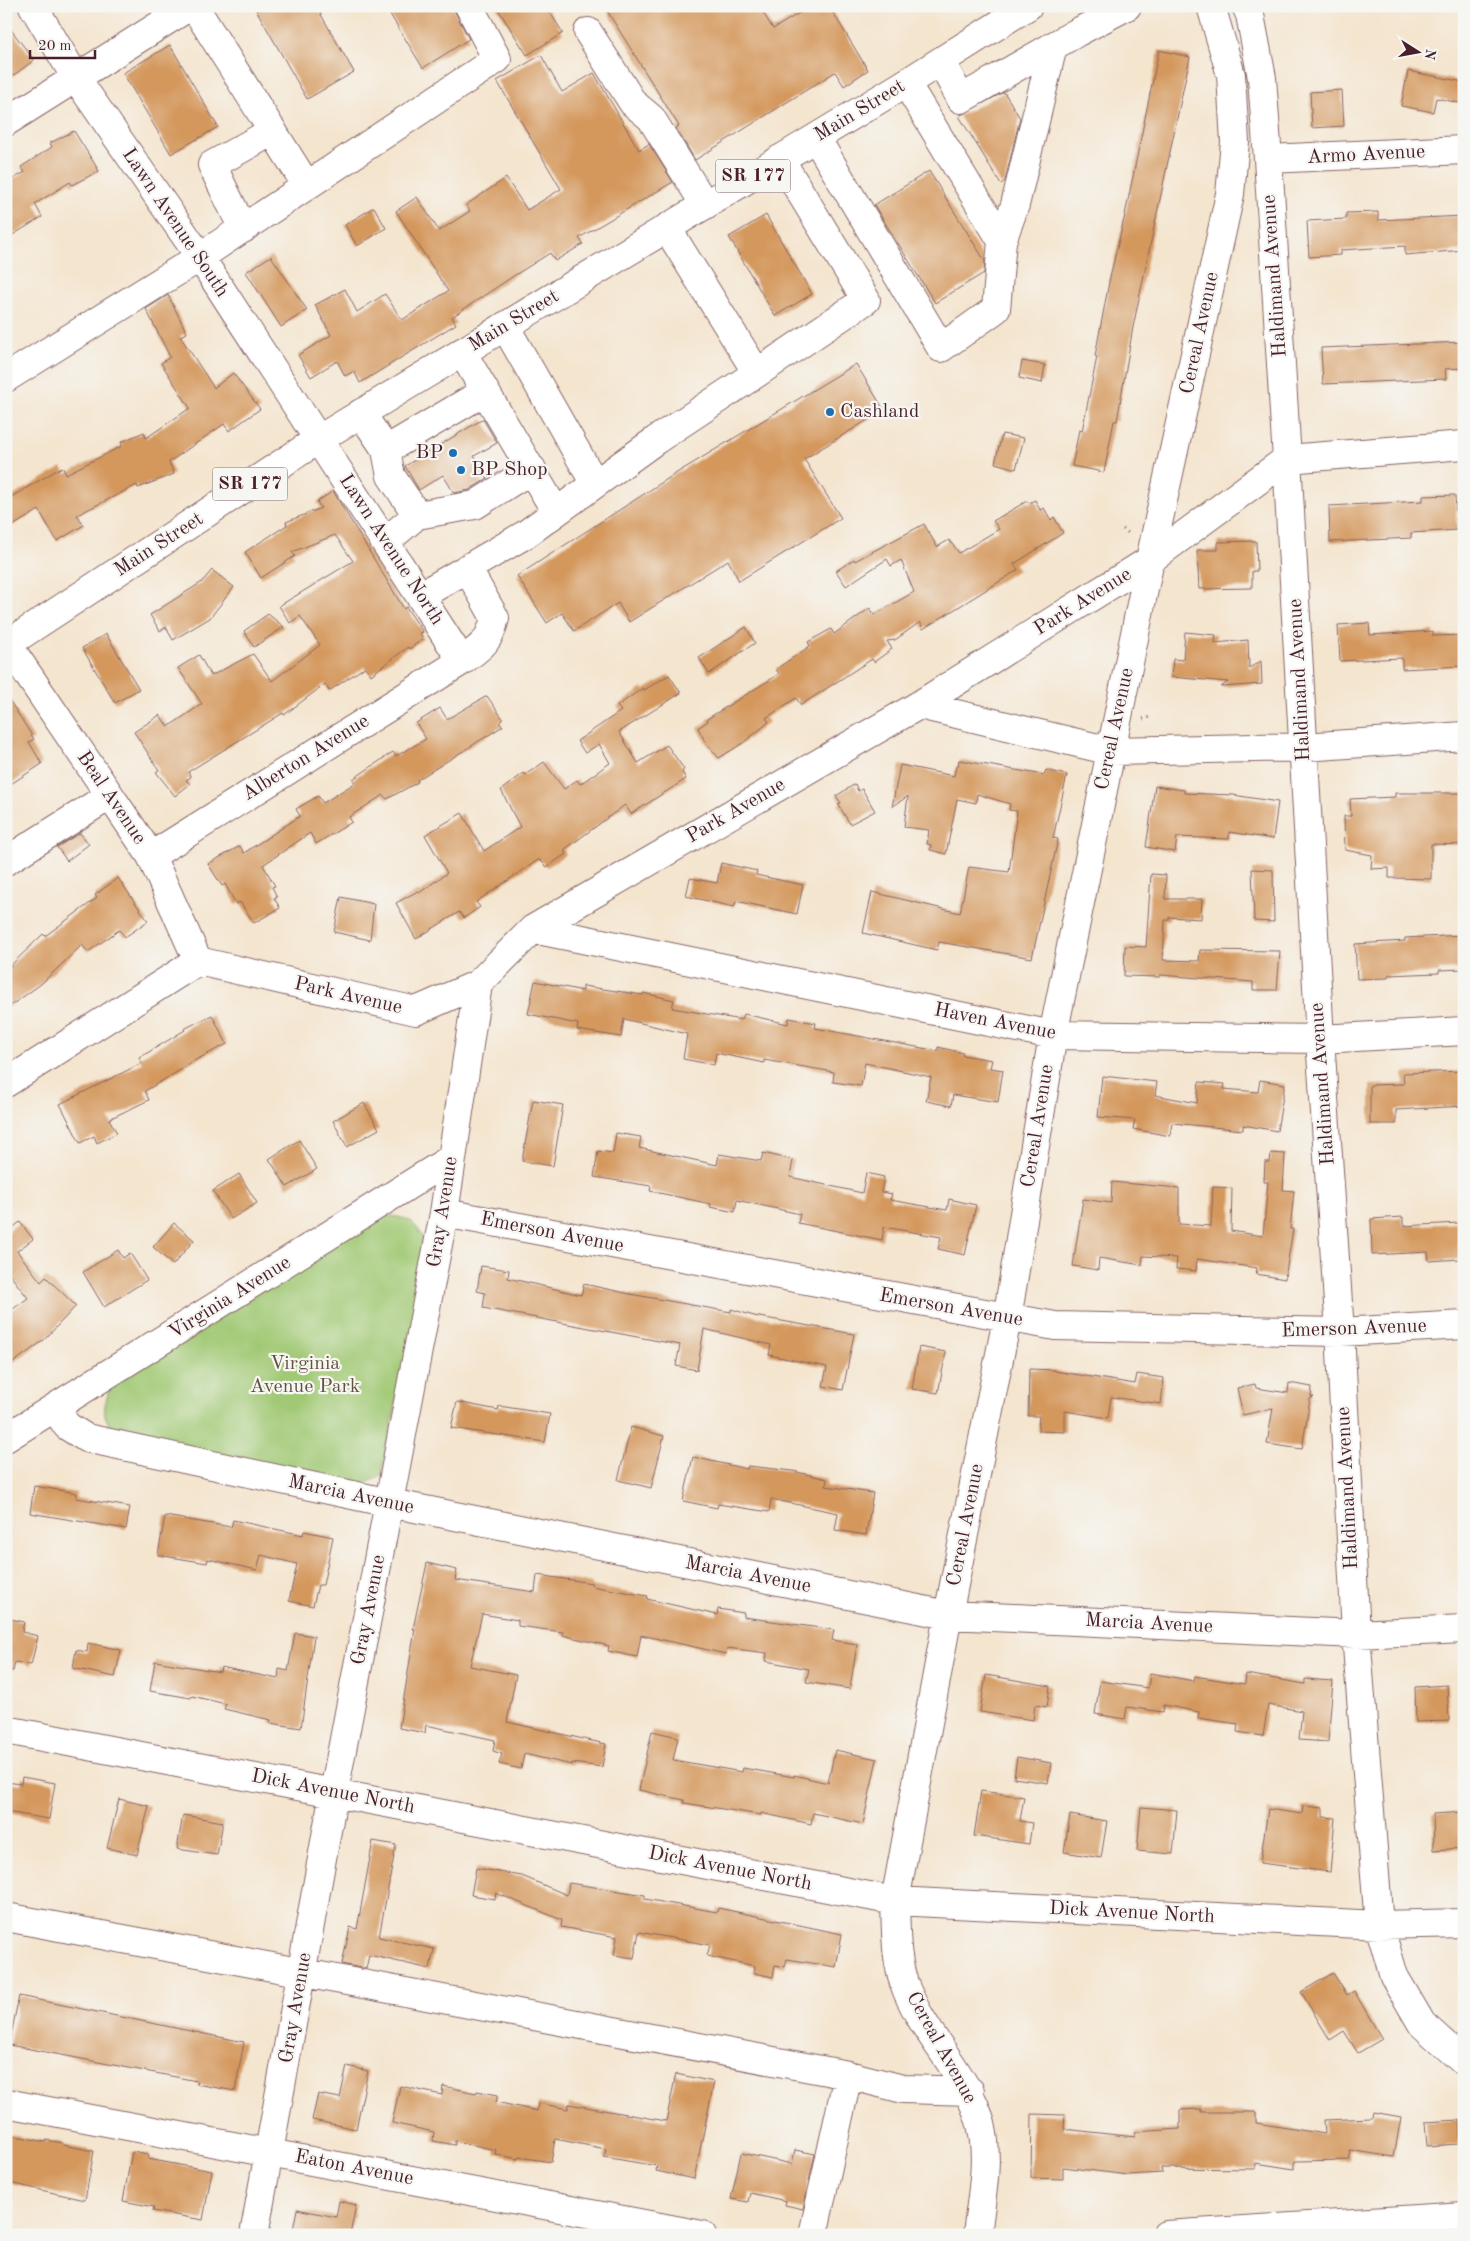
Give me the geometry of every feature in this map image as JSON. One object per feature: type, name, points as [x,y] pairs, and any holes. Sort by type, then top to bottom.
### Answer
[{"type":"street","name":"Lawn Avenue South","points":[[32,6],[76,78],[200,257],[319,439]]},
{"type":"street","points":[[6,122],[190,6]]},
{"type":"street","points":[[194,6],[307,186]]},
{"type":"street","points":[[6,378],[200,257],[497,59],[469,6]]},
{"type":"street","name":"Main Street","points":[[7,645],[319,439],[941,62],[1028,6]]},
{"type":"street","points":[[941,62],[960,99],[1127,6]]},
{"type":"street","name":"Cereal Avenue","points":[[977,2235],[985,2156],[981,2125],[970,2091],[937,2044],[907,1990],[897,1947],[895,1901],[948,1615],[1007,1319],[1053,1035],[1150,560],[1230,194],[1235,142],[1231,76],[1211,6]]},
{"type":"street","name":"Haldimand Avenue","points":[[1246,6],[1262,78],[1268,159],[1320,1039],[1340,1332],[1356,1634],[1379,1925],[1394,1976],[1422,2024],[1464,2062]]},
{"type":"street","points":[[588,32],[633,103],[651,118],[704,205]]},
{"type":"street","points":[[816,138],[941,348],[996,309],[1002,241],[1015,205],[1053,46]]},
{"type":"street","points":[[906,83],[1002,241]]},
{"type":"street","points":[[243,229],[212,165],[273,131]]},
{"type":"street","name":"Armo Avenue","points":[[1268,159],[1464,150]]},
{"type":"street","points":[[780,159],[866,300]]},
{"type":"street","points":[[667,228],[757,373]]},
{"type":"street","points":[[420,596],[526,534],[656,440],[866,300],[901,281]]},
{"type":"street","points":[[505,326],[595,484]]},
{"type":"street","points":[[462,352],[556,512]]},
{"type":"street","points":[[356,496],[389,463],[484,392]]},
{"type":"street","points":[[361,413],[417,515]]},
{"type":"street","name":"Lawn Avenue North","points":[[319,439],[462,661]]},
{"type":"street","points":[[1287,459],[1464,445]]},
{"type":"street","name":"Park Avenue","points":[[198,961],[416,1011],[478,984],[533,929],[919,704],[1150,560],[1287,459]]},
{"type":"street","points":[[385,542],[417,515],[475,505],[532,469]]},
{"type":"street","name":"Alberton Avenue","points":[[151,856],[462,661],[485,644],[491,634],[494,618],[467,568]]},
{"type":"street","name":"Beal Avenue","points":[[7,645],[151,856],[198,961]]},
{"type":"street","points":[[919,704],[1111,752],[1304,746],[1464,736]]},
{"type":"street","points":[[6,861],[109,796]]},
{"type":"street","name":"Haven Avenue","points":[[533,929],[1053,1035],[1320,1039],[1464,1031]]},
{"type":"street","points":[[6,1083],[198,961]]},
{"type":"street","name":"Gray Avenue","points":[[254,2235],[334,1792],[444,1213],[478,984]]},
{"type":"street","name":"Virginia Avenue","points":[[6,1438],[452,1158]]},
{"type":"street","name":"Emerson Avenue","points":[[444,1213],[1007,1319],[1064,1327],[1340,1332],[1464,1325]]},
{"type":"street","name":"Marcia Avenue","points":[[55,1408],[67,1426],[86,1438],[390,1503],[948,1615],[1356,1634],[1464,1629]]},
{"type":"street","name":"Dick Avenue North","points":[[6,1730],[895,1901],[1379,1925],[1464,1923]]},
{"type":"street","points":[[6,1917],[848,2075],[903,2089],[970,2091]]},
{"type":"street","points":[[813,2235],[848,2075]]},
{"type":"street","name":"Eaton Avenue","points":[[6,2103],[269,2152],[632,2228],[702,2235]]},
{"type":"street","points":[[1166,2235],[1304,2230],[1464,2216]]},
{"type":"path","points":[[1123,528],[1134,537]]},
{"type":"green space","name":"Virginia Avenue Park","points":[[381,1215],[400,1217],[412,1223],[421,1233],[428,1251],[381,1476],[365,1484],[126,1441],[107,1421],[105,1409],[112,1383]]},
{"type":"building","points":[[254,6],[316,6],[354,72],[307,99]]},
{"type":"building","points":[[385,6],[452,6],[469,39],[423,68]]},
{"type":"building","points":[[496,6],[546,6],[563,33],[527,55]]},
{"type":"building","points":[[604,6],[759,6],[773,29],[811,6],[829,6],[868,70],[844,86],[835,72],[695,160],[676,128],[679,126]]},
{"type":"building","points":[[6,23],[34,60],[6,81]]},
{"type":"building","points":[[170,45],[218,127],[171,154],[123,73]]},
{"type":"building","points":[[1159,50],[1190,57],[1133,327],[1117,421],[1114,421],[1104,472],[1072,466],[1079,430],[1082,431],[1097,357],[1095,356],[1110,277],[1125,215]]},
{"type":"building","points":[[541,55],[562,92],[594,73],[639,150],[649,144],[673,182],[579,238],[583,244],[555,261],[550,253],[512,277],[452,317],[456,324],[360,383],[354,371],[345,376],[337,361],[311,377],[298,355],[331,335],[315,305],[345,289],[357,312],[385,294],[402,320],[448,291],[396,211],[417,197],[439,231],[470,211],[466,205],[506,178],[527,210],[561,189],[497,81]]},
{"type":"building","points":[[1408,71],[1464,82],[1464,104],[1436,98],[1433,112],[1401,106]]},
{"type":"building","points":[[1342,90],[1344,126],[1312,128],[1310,92]]},
{"type":"building","points":[[1004,92],[1020,118],[1005,181],[1001,184],[959,116]]},
{"type":"building","points":[[74,131],[99,171],[72,185],[70,182],[35,204],[42,217],[6,239],[6,183],[25,172],[21,167],[52,147],[50,143]]},
{"type":"building","points":[[929,171],[985,261],[984,273],[935,303],[874,205]]},
{"type":"building","points":[[374,207],[386,228],[357,246],[345,225]]},
{"type":"building","points":[[1378,212],[1378,220],[1464,216],[1464,250],[1405,255],[1405,246],[1341,250],[1341,255],[1309,257],[1307,221],[1346,219],[1346,213]]},
{"type":"building","points":[[766,215],[812,294],[775,316],[729,237]]},
{"type":"building","points":[[271,256],[307,310],[281,327],[246,272]]},
{"type":"building","points":[[168,295],[187,333],[180,336],[214,388],[233,373],[260,409],[229,431],[224,424],[169,462],[174,474],[138,488],[137,485],[77,515],[84,525],[57,541],[39,510],[6,530],[6,500],[62,467],[66,474],[122,446],[121,442],[144,432],[146,438],[190,408],[161,363],[170,357],[146,309]]},
{"type":"building","points":[[1464,342],[1464,368],[1445,369],[1446,379],[1323,384],[1321,348]]},
{"type":"building","points":[[1022,361],[1045,365],[1042,383],[1019,378]]},
{"type":"building","points":[[856,364],[884,410],[804,459],[841,518],[739,581],[728,560],[629,622],[618,603],[574,631],[562,613],[547,623],[517,576],[675,474]]},
{"type":"building","name":"BP","points":[[483,419],[497,443],[474,456],[488,478],[469,490],[454,493],[443,475],[419,490],[405,466]]},
{"type":"building","points":[[1002,434],[1024,438],[1016,469],[995,463]]},
{"type":"building","points":[[333,491],[404,609],[406,607],[423,632],[420,633],[423,639],[409,649],[408,647],[371,675],[365,667],[329,691],[325,684],[284,715],[283,713],[188,772],[191,777],[186,780],[190,784],[175,796],[156,772],[159,770],[134,732],[160,715],[168,727],[202,704],[178,668],[199,655],[211,676],[253,654],[272,681],[320,645],[300,616],[290,623],[279,606],[353,561],[335,535],[292,552],[295,556],[261,578],[245,552],[287,525],[286,522],[321,508],[317,502]]},
{"type":"building","points":[[1455,495],[1457,530],[1411,533],[1411,538],[1330,542],[1329,506],[1423,501],[1423,496]]},
{"type":"building","points":[[1035,500],[1040,510],[1044,508],[1051,520],[1054,517],[1063,533],[1014,564],[1018,570],[923,629],[920,622],[895,640],[887,641],[892,649],[874,662],[872,659],[801,705],[796,698],[766,718],[769,722],[743,743],[719,758],[706,743],[698,728],[708,721],[707,719],[779,674],[776,669],[810,646],[808,642],[831,629],[834,634],[870,608],[874,615],[914,592],[901,560],[891,566],[887,559],[846,586],[836,571],[854,559],[855,561],[924,524],[937,547],[949,540],[959,553],[999,529],[993,521],[1027,501],[1029,503]]},
{"type":"building","points":[[1256,541],[1257,571],[1252,571],[1252,588],[1199,589],[1197,550],[1218,550],[1218,542]]},
{"type":"building","points":[[212,570],[234,587],[210,618],[173,640],[166,627],[160,631],[150,615],[202,582]]},
{"type":"building","points":[[268,614],[284,627],[254,647],[244,631]]},
{"type":"building","points":[[1369,623],[1370,635],[1433,631],[1433,636],[1464,635],[1464,666],[1402,669],[1402,658],[1340,661],[1338,625]]},
{"type":"building","points":[[746,627],[755,643],[709,674],[699,658]]},
{"type":"building","points":[[1185,632],[1216,635],[1215,643],[1248,640],[1249,668],[1261,661],[1262,684],[1221,687],[1228,682],[1171,677],[1173,659],[1183,660]]},
{"type":"building","points":[[106,634],[139,689],[115,703],[82,648]]},
{"type":"building","points":[[669,675],[681,693],[619,732],[638,763],[667,745],[684,769],[682,772],[686,779],[631,814],[625,805],[564,850],[566,854],[547,867],[538,860],[476,902],[480,907],[464,918],[459,912],[416,939],[396,903],[418,891],[419,893],[447,873],[425,835],[462,813],[484,851],[520,827],[501,790],[524,773],[525,775],[544,762],[564,789],[577,780],[580,784],[610,763],[599,744],[585,753],[577,741],[621,711],[617,706],[643,688],[644,690]]},
{"type":"building","points":[[6,695],[34,739],[29,742],[42,764],[6,787]]},
{"type":"building","points":[[487,696],[503,719],[499,723],[503,726],[417,780],[418,782],[387,799],[383,795],[349,817],[352,822],[316,844],[310,833],[263,865],[275,886],[272,887],[277,897],[274,898],[280,908],[254,923],[240,902],[236,904],[225,884],[222,886],[208,864],[240,846],[244,853],[300,816],[296,809],[318,796],[323,803],[355,783],[353,779],[393,752],[396,756],[426,739],[416,723],[440,708],[447,719]]},
{"type":"building","points":[[959,760],[1044,775],[1046,770],[1067,775],[1053,838],[1058,839],[1032,958],[939,942],[937,950],[863,933],[872,892],[960,913],[969,867],[1009,872],[1017,811],[1009,810],[1010,804],[977,794],[976,803],[957,799],[946,854],[930,850],[931,845],[927,844],[929,830],[904,827],[908,796],[892,807],[900,765],[954,776]]},
{"type":"building","points":[[855,784],[858,791],[862,789],[875,811],[850,824],[838,804],[841,803],[836,796]]},
{"type":"building","points":[[1155,786],[1184,790],[1184,793],[1233,795],[1278,802],[1273,839],[1229,832],[1229,839],[1177,837],[1175,852],[1146,847]]},
{"type":"building","points":[[1395,793],[1464,793],[1464,845],[1431,844],[1431,879],[1389,878],[1389,868],[1371,869],[1372,855],[1345,850],[1344,816],[1351,816],[1350,799],[1395,797]]},
{"type":"building","points":[[80,833],[89,844],[67,861],[57,847]]},
{"type":"building","points":[[721,863],[757,871],[756,875],[803,885],[797,914],[736,901],[734,907],[686,896],[690,878],[717,883]]},
{"type":"building","points":[[1252,869],[1273,870],[1274,922],[1254,921]]},
{"type":"building","points":[[1151,874],[1166,875],[1165,899],[1202,899],[1201,919],[1169,917],[1169,920],[1165,920],[1163,960],[1199,961],[1200,950],[1280,951],[1277,990],[1253,990],[1253,982],[1160,975],[1160,977],[1124,976],[1125,946],[1146,947]]},
{"type":"building","points":[[118,878],[148,921],[125,937],[119,930],[88,952],[82,945],[41,984],[6,1009],[6,970],[43,934],[45,936],[97,898],[95,895]]},
{"type":"building","points":[[341,897],[374,904],[370,940],[334,932]]},
{"type":"building","points":[[1464,935],[1464,969],[1439,970],[1439,973],[1388,975],[1388,978],[1357,979],[1355,944],[1405,941],[1405,938]]},
{"type":"building","points":[[535,981],[583,991],[583,986],[643,995],[643,993],[674,1000],[672,1008],[742,1020],[744,1014],[788,1024],[789,1018],[816,1023],[815,1028],[938,1051],[938,1047],[963,1053],[962,1055],[992,1060],[990,1068],[1003,1070],[998,1102],[953,1095],[951,1106],[926,1101],[931,1077],[865,1063],[861,1086],[833,1082],[834,1072],[764,1060],[764,1063],[716,1053],[714,1065],[683,1059],[687,1034],[624,1019],[621,1037],[577,1030],[578,1024],[528,1014]]},
{"type":"building","points":[[212,1015],[227,1044],[186,1065],[145,1091],[149,1100],[109,1119],[117,1133],[97,1143],[94,1136],[80,1143],[60,1104],[142,1063],[139,1058],[184,1029]]},
{"type":"building","points":[[1464,1071],[1464,1106],[1396,1110],[1396,1124],[1370,1124],[1370,1085],[1404,1084],[1403,1073]]},
{"type":"building","points":[[1102,1076],[1157,1082],[1155,1095],[1197,1103],[1199,1082],[1225,1084],[1224,1089],[1258,1092],[1260,1080],[1285,1084],[1277,1131],[1243,1125],[1243,1130],[1172,1123],[1170,1136],[1133,1129],[1135,1120],[1098,1117]]},
{"type":"building","points":[[533,1100],[563,1105],[553,1166],[522,1161]]},
{"type":"building","points":[[364,1103],[379,1129],[347,1147],[333,1121]]},
{"type":"building","points":[[616,1133],[641,1137],[639,1148],[717,1165],[719,1154],[761,1161],[763,1153],[793,1160],[790,1177],[862,1193],[866,1173],[884,1177],[881,1192],[892,1194],[890,1200],[947,1210],[949,1199],[976,1205],[965,1255],[938,1249],[941,1237],[884,1227],[882,1240],[798,1223],[800,1214],[737,1200],[735,1212],[710,1207],[711,1204],[650,1191],[651,1186],[594,1177],[598,1151],[613,1153]]},
{"type":"building","points":[[299,1140],[317,1169],[287,1187],[269,1159]]},
{"type":"building","points":[[1271,1153],[1285,1154],[1283,1190],[1294,1191],[1290,1229],[1293,1229],[1285,1279],[1256,1274],[1257,1268],[1197,1259],[1196,1271],[1176,1269],[1177,1258],[1143,1256],[1142,1265],[1099,1258],[1098,1270],[1073,1266],[1083,1199],[1111,1203],[1112,1182],[1179,1188],[1179,1224],[1211,1226],[1213,1187],[1232,1188],[1231,1231],[1263,1236],[1268,1182],[1264,1182],[1265,1162],[1270,1162]]},
{"type":"building","points":[[239,1174],[257,1203],[231,1219],[213,1191]]},
{"type":"building","points":[[1403,1217],[1403,1226],[1459,1223],[1461,1259],[1429,1261],[1428,1252],[1372,1255],[1371,1219]]},
{"type":"building","points":[[20,1222],[33,1239],[17,1251],[41,1282],[46,1277],[76,1306],[44,1340],[6,1368],[6,1314],[28,1298],[6,1270],[6,1233]]},
{"type":"building","points":[[174,1223],[194,1240],[173,1265],[153,1247]]},
{"type":"building","points":[[118,1250],[123,1258],[130,1253],[147,1280],[104,1307],[83,1272]]},
{"type":"building","points":[[481,1266],[509,1270],[508,1278],[581,1295],[584,1284],[731,1312],[731,1309],[754,1316],[854,1334],[843,1390],[823,1386],[827,1367],[769,1355],[771,1345],[704,1329],[697,1370],[676,1366],[680,1345],[483,1308],[485,1293],[477,1291]]},
{"type":"building","points":[[919,1347],[946,1352],[938,1393],[912,1389]]},
{"type":"building","points":[[1029,1369],[1055,1370],[1135,1384],[1137,1374],[1164,1378],[1161,1404],[1111,1397],[1108,1418],[1065,1411],[1065,1432],[1038,1431],[1039,1416],[1028,1416]]},
{"type":"building","points":[[1289,1383],[1312,1387],[1311,1397],[1314,1397],[1310,1399],[1302,1449],[1267,1444],[1273,1408],[1243,1415],[1237,1388],[1255,1384],[1256,1388],[1288,1393]]},
{"type":"building","points":[[457,1402],[498,1410],[499,1406],[550,1414],[545,1442],[451,1428]]},
{"type":"building","points":[[631,1427],[664,1436],[651,1488],[618,1480]]},
{"type":"building","points":[[693,1457],[747,1469],[748,1466],[793,1471],[827,1479],[826,1486],[873,1493],[866,1535],[835,1530],[838,1513],[771,1499],[769,1512],[718,1504],[717,1508],[683,1501]]},
{"type":"building","points":[[34,1486],[77,1493],[76,1498],[130,1507],[126,1529],[30,1513]]},
{"type":"building","points":[[165,1516],[231,1527],[233,1520],[303,1535],[304,1531],[333,1537],[323,1585],[318,1585],[313,1606],[289,1601],[297,1564],[261,1555],[257,1570],[208,1559],[207,1563],[158,1555]]},
{"type":"building","points":[[427,1563],[457,1570],[455,1580],[535,1592],[537,1575],[592,1583],[591,1586],[648,1596],[647,1599],[717,1615],[718,1609],[744,1613],[744,1617],[834,1630],[832,1640],[857,1644],[850,1689],[806,1682],[809,1669],[766,1661],[767,1653],[727,1648],[726,1654],[641,1635],[637,1657],[608,1651],[609,1646],[562,1635],[563,1632],[518,1626],[518,1620],[482,1614],[470,1666],[516,1675],[507,1722],[606,1744],[602,1767],[572,1763],[572,1765],[524,1754],[521,1769],[499,1764],[502,1754],[493,1751],[495,1740],[426,1725],[425,1733],[399,1728],[415,1629],[413,1629]]},
{"type":"building","points":[[6,1618],[24,1622],[22,1632],[38,1636],[31,1665],[15,1662],[13,1671],[6,1670]]},
{"type":"building","points":[[295,1633],[314,1636],[301,1728],[270,1723],[271,1720],[224,1709],[226,1704],[192,1696],[191,1698],[150,1691],[155,1661],[220,1672],[221,1667],[278,1679],[279,1669],[288,1671]]},
{"type":"building","points":[[88,1643],[121,1650],[115,1677],[73,1668],[76,1650],[87,1652]]},
{"type":"building","points":[[1150,1673],[1194,1681],[1195,1676],[1245,1684],[1246,1674],[1305,1684],[1305,1679],[1333,1681],[1328,1742],[1299,1740],[1302,1711],[1268,1705],[1263,1736],[1237,1732],[1238,1724],[1198,1718],[1199,1712],[1164,1705],[1163,1712],[1127,1707],[1125,1719],[1095,1714],[1100,1681],[1148,1688]]},
{"type":"building","points":[[986,1675],[1050,1686],[1047,1707],[1035,1705],[1033,1720],[980,1712]]},
{"type":"building","points":[[1447,1685],[1449,1721],[1416,1722],[1415,1687]]},
{"type":"building","points":[[652,1731],[678,1737],[673,1760],[742,1772],[743,1768],[794,1777],[794,1775],[828,1783],[835,1750],[877,1759],[863,1824],[813,1813],[811,1824],[761,1813],[761,1815],[684,1803],[684,1800],[639,1790]]},
{"type":"building","points":[[1017,1757],[1051,1763],[1048,1783],[1014,1778]]},
{"type":"building","points":[[22,1777],[55,1783],[49,1819],[6,1812],[6,1782],[21,1784]]},
{"type":"building","points":[[981,1791],[1024,1797],[1020,1821],[1032,1823],[1029,1844],[974,1836]]},
{"type":"building","points":[[119,1799],[149,1806],[137,1855],[107,1848]]},
{"type":"building","points":[[1303,1806],[1323,1808],[1323,1817],[1335,1818],[1330,1872],[1260,1863],[1268,1809],[1302,1814]]},
{"type":"building","points":[[1141,1807],[1177,1810],[1173,1854],[1137,1851]]},
{"type":"building","points":[[1464,1812],[1464,1848],[1434,1850],[1433,1814]]},
{"type":"building","points":[[183,1815],[223,1822],[217,1855],[177,1849]]},
{"type":"building","points":[[1070,1815],[1107,1821],[1101,1858],[1064,1852]]},
{"type":"building","points":[[373,1841],[396,1845],[379,1937],[434,1949],[430,1969],[369,1955],[366,1969],[342,1964],[350,1927],[357,1929]]},
{"type":"building","points":[[476,1868],[522,1876],[567,1895],[569,1883],[645,1895],[645,1899],[717,1912],[718,1908],[842,1934],[836,1967],[787,1959],[785,1967],[775,1965],[773,1977],[754,1973],[755,1966],[707,1956],[710,1945],[639,1932],[634,1958],[614,1955],[617,1937],[561,1927],[562,1920],[496,1893],[495,1899],[471,1895]]},
{"type":"building","points":[[1333,1973],[1347,1995],[1354,1991],[1382,2039],[1358,2053],[1344,2031],[1330,2040],[1301,1992]]},
{"type":"building","points":[[19,1996],[244,2042],[235,2091],[196,2084],[197,2081],[9,2045]]},
{"type":"building","points":[[347,2066],[368,2071],[356,2129],[312,2120],[318,2094],[340,2098]]},
{"type":"building","points":[[676,2074],[714,2082],[694,2179],[656,2171],[657,2166],[604,2157],[606,2149],[555,2139],[551,2162],[519,2157],[518,2159],[495,2154],[496,2150],[455,2141],[455,2145],[433,2141],[434,2132],[392,2123],[400,2086],[442,2095],[443,2086],[476,2093],[477,2091],[498,2095],[496,2102],[537,2111],[538,2103],[568,2109],[569,2104],[666,2121]]},
{"type":"building","points":[[1201,2109],[1201,2112],[1256,2112],[1256,2123],[1325,2134],[1324,2120],[1372,2118],[1373,2112],[1401,2117],[1394,2157],[1349,2150],[1350,2160],[1296,2161],[1294,2169],[1256,2163],[1256,2169],[1161,2168],[1162,2173],[1128,2175],[1063,2167],[1063,2179],[1031,2178],[1032,2114],[1065,2115],[1064,2129],[1135,2137],[1135,2132],[1180,2129],[1180,2110]]},
{"type":"building","points":[[1459,2120],[1460,2144],[1427,2146],[1425,2122]]},
{"type":"building","points":[[6,2134],[46,2142],[46,2140],[63,2143],[63,2145],[94,2151],[85,2200],[6,2182]]},
{"type":"building","points":[[795,2150],[815,2154],[803,2209],[785,2205],[786,2201],[750,2193],[748,2202],[731,2199],[741,2153],[792,2164]]},
{"type":"building","points":[[132,2152],[149,2155],[148,2159],[212,2171],[203,2220],[153,2211],[154,2207],[123,2201]]},
{"type":"building","points":[[339,2201],[356,2205],[350,2235],[292,2235],[297,2209],[336,2217]]},
{"type":"place","name":"Cashland","points":[[830,412]]},
{"type":"place","name":"BP","points":[[453,453]]},
{"type":"place","name":"BP Shop","points":[[461,470]]}]
